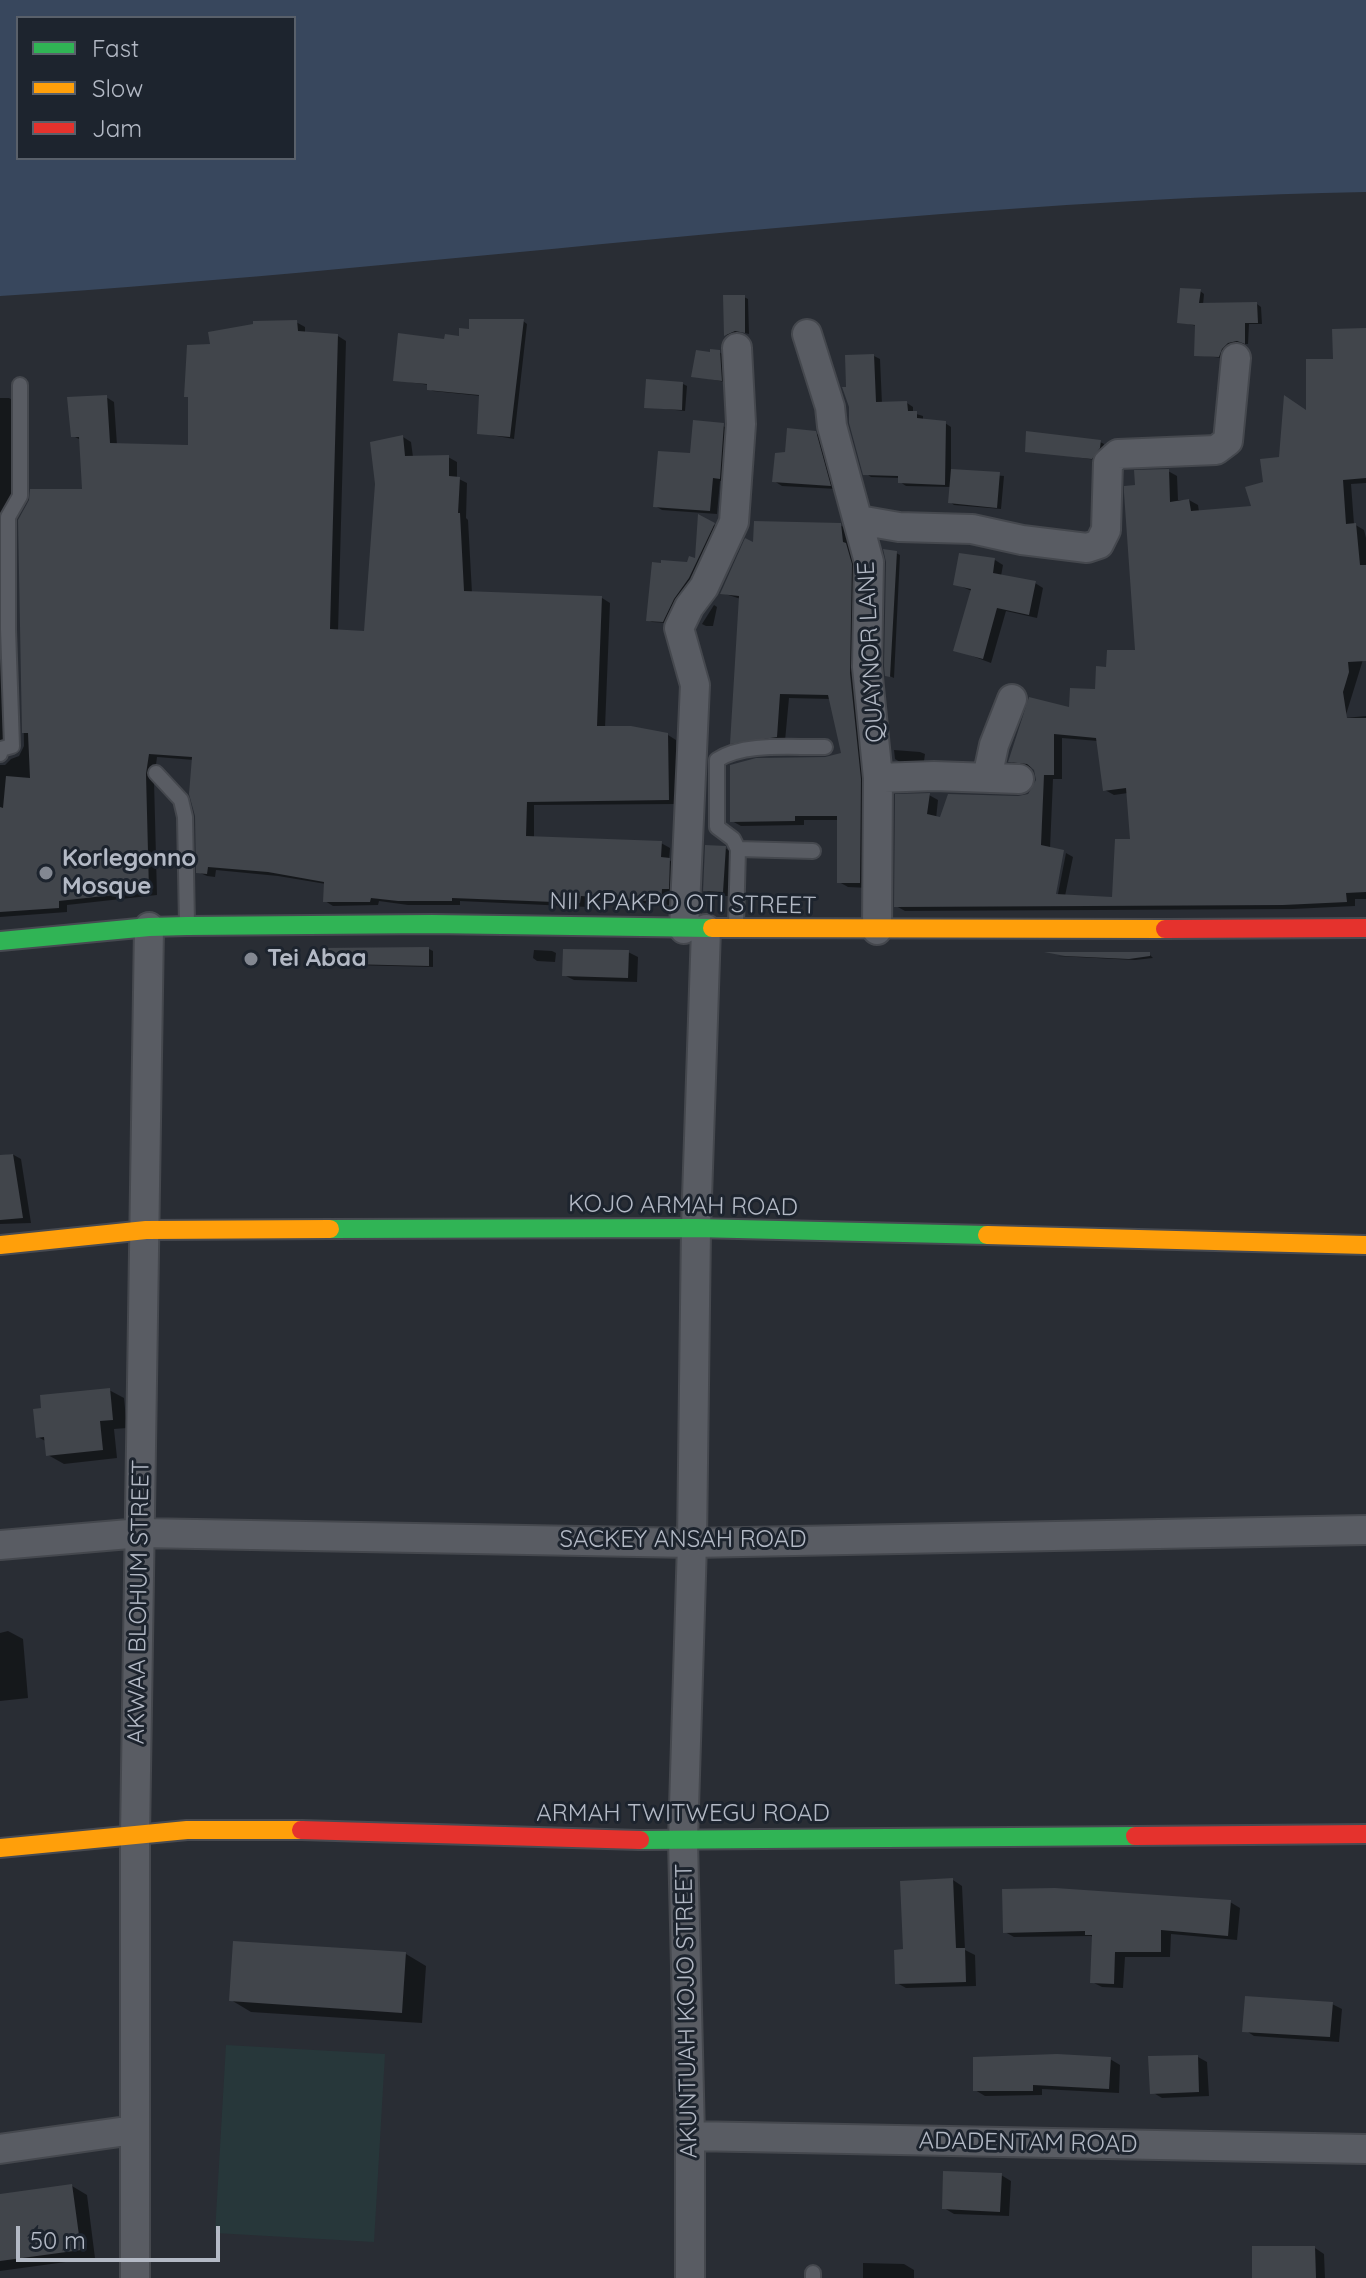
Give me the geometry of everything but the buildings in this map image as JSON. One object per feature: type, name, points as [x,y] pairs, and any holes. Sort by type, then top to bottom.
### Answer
[{"type":"street","name":"QUAYNOR LANE","points":[[807,334],[830,407],[832,426],[869,562],[867,667],[878,778],[877,930]]},
{"type":"street","name":"AKUNTUAH KOJO STREET","points":[[690,2278],[683,1841],[692,1543],[696,1228],[695,685],[679,628],[704,587],[734,522],[741,424],[737,348]]},
{"type":"street","points":[[859,520],[899,527],[972,529],[1022,540],[1087,548],[1099,544],[1106,530],[1108,463],[1118,454],[1216,450],[1228,441],[1236,358]]},
{"type":"street","points":[[987,778],[994,745],[1012,699]]},
{"type":"street","points":[[878,778],[1019,779]]},
{"type":"street","name":"NII KPAKPO OTI STREET","points":[[0,941],[187,926],[432,924],[877,930],[1366,928]]},
{"type":"street","name":"AKWAA BLOHUM STREET","points":[[135,2278],[135,1836],[149,927]]},
{"type":"street","name":"KOJO ARMAH ROAD","points":[[0,1245],[146,1230],[696,1228],[1366,1245]]},
{"type":"street","name":"SACKEY ANSAH ROAD","points":[[0,1545],[141,1533],[692,1543],[1366,1530]]},
{"type":"street","name":"ARMAH TWITWEGU ROAD","points":[[0,1848],[187,1830],[271,1829],[683,1841],[1366,1834]]},
{"type":"street","points":[[0,2149],[134,2130]]},
{"type":"street","name":"ADADENTAM ROAD","points":[[690,2136],[1366,2149]]},
{"type":"lane","points":[[0,754],[1,749],[12,746],[5,664],[8,517],[20,496],[20,385]]},
{"type":"lane","points":[[736,929],[738,849],[733,839],[717,827],[717,760],[726,754],[757,749],[825,747]]},
{"type":"lane","points":[[156,773],[181,800],[185,817],[187,926]]},
{"type":"lane","points":[[738,849],[813,851]]},
{"type":"shaded area","points":[[226,2045],[385,2054],[374,2242],[215,2233]]},
{"type":"water","points":[[0,0],[1366,0],[1366,192],[1195,198],[853,221],[171,284],[0,296]]},
{"type":"traffic: fast","points":[[0,941],[187,926],[432,924],[712,928]]},
{"type":"traffic: fast","points":[[330,1229],[696,1228],[987,1235]]},
{"type":"traffic: fast","points":[[640,1840],[1135,1836]]},
{"type":"traffic: slow","points":[[712,928],[1165,929]]},
{"type":"traffic: slow","points":[[0,1245],[146,1230],[330,1229]]},
{"type":"traffic: slow","points":[[987,1235],[1366,1245]]},
{"type":"traffic: slow","points":[[0,1848],[187,1830],[301,1830]]},
{"type":"traffic: jam","points":[[1165,929],[1366,928]]},
{"type":"traffic: jam","points":[[301,1830],[640,1840]]},
{"type":"traffic: jam","points":[[1135,1836],[1366,1834]]},
{"type":"place","name":"Korlegonno Mosque","points":[[46,873]]},
{"type":"place","name":"Tei Abaa","points":[[251,959]]}]
